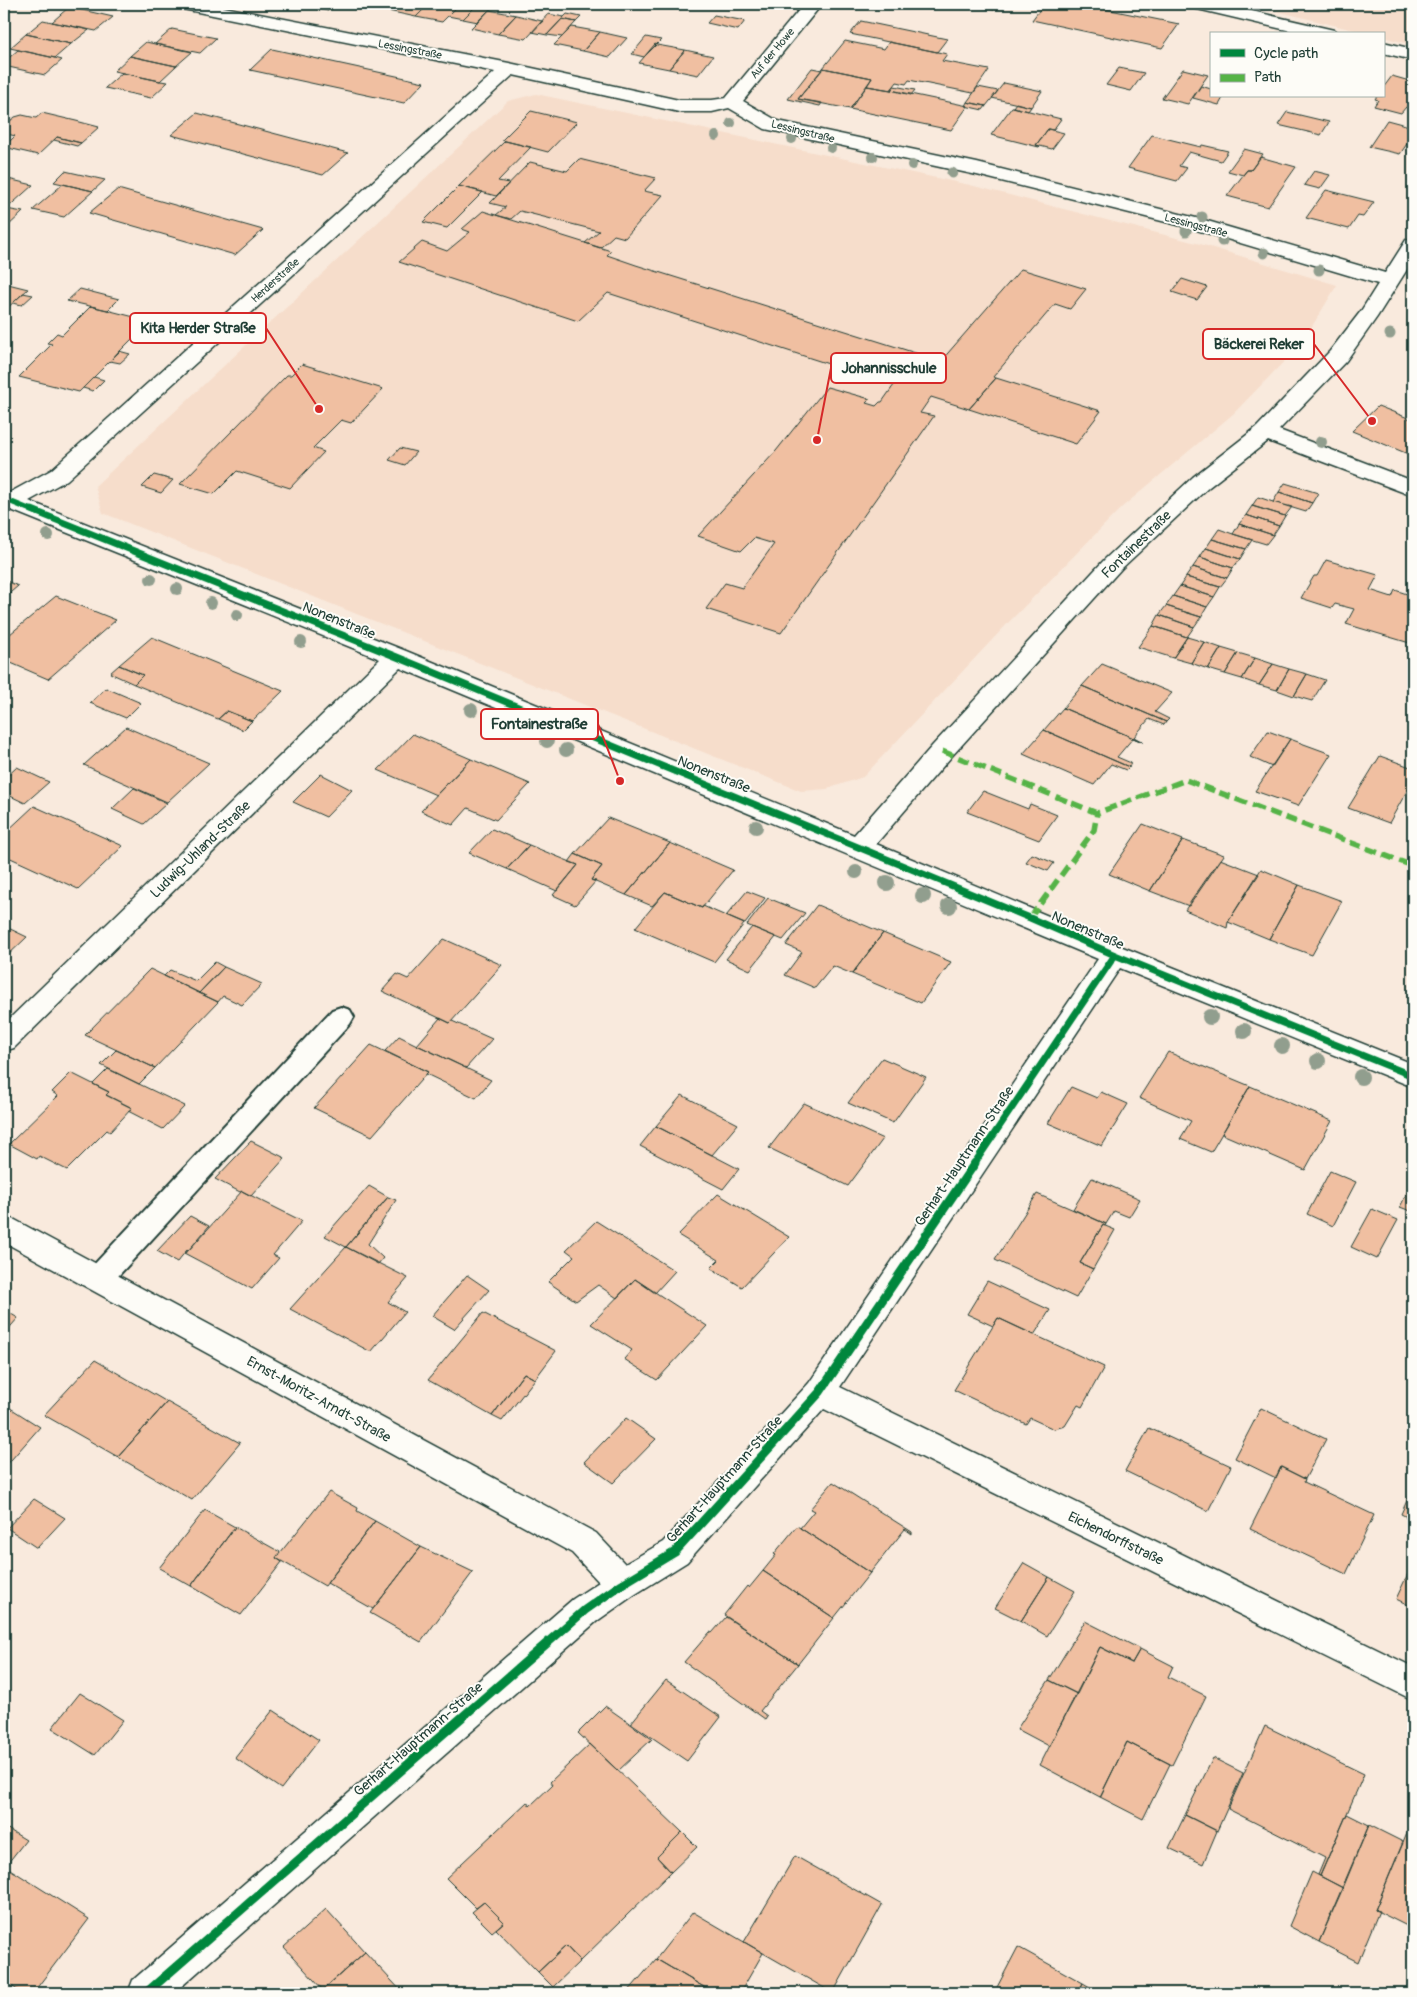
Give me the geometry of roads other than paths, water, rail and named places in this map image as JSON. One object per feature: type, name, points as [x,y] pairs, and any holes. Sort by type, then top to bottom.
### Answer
[{"type":"street","name":"Lessingstraße","points":[[183,4],[509,69],[679,106],[712,106],[732,102],[772,125],[977,169],[1197,224],[1390,280]]},
{"type":"street","name":"Auf der Howe","points":[[732,102],[813,4]]},
{"type":"street","points":[[1199,4],[1319,32]]},
{"type":"street","points":[[1384,47],[1413,54]]},
{"type":"street","name":"Herderstraße","points":[[6,502],[60,474],[509,69]]},
{"type":"street","name":"Fontainestraße","points":[[859,847],[942,751],[1113,564],[1200,482],[1264,432],[1338,356],[1370,313],[1413,244]]},
{"type":"street","points":[[1264,432],[1413,489]]},
{"type":"street","name":"Nonenstraße","points":[[6,502],[397,657],[859,847],[1115,955],[1413,1076]]},
{"type":"street","name":"Ludwig-Uhland-Straße","points":[[4,1042],[397,657]]},
{"type":"street","name":"Gerhart-Hauptmann-Straße","points":[[146,1993],[585,1610],[622,1584],[675,1552],[820,1392],[1115,955]]},
{"type":"street","name":"Ernst-Moritz-Arndt-Straße","points":[[4,1228],[584,1543],[622,1584]]},
{"type":"street","name":"Eichendorffstraße","points":[[820,1392],[1413,1684]]},
{"type":"lane","points":[[98,1279],[341,1017]]},
{"type":"place","name":"Kita Herder Straße","points":[[319,409]]},
{"type":"place","name":"Bäckerei Reker","points":[[1372,421]]},
{"type":"place","name":"Johannisschule","points":[[817,440]]},
{"type":"place","name":"Fontainestraße","points":[[620,781]]}]
